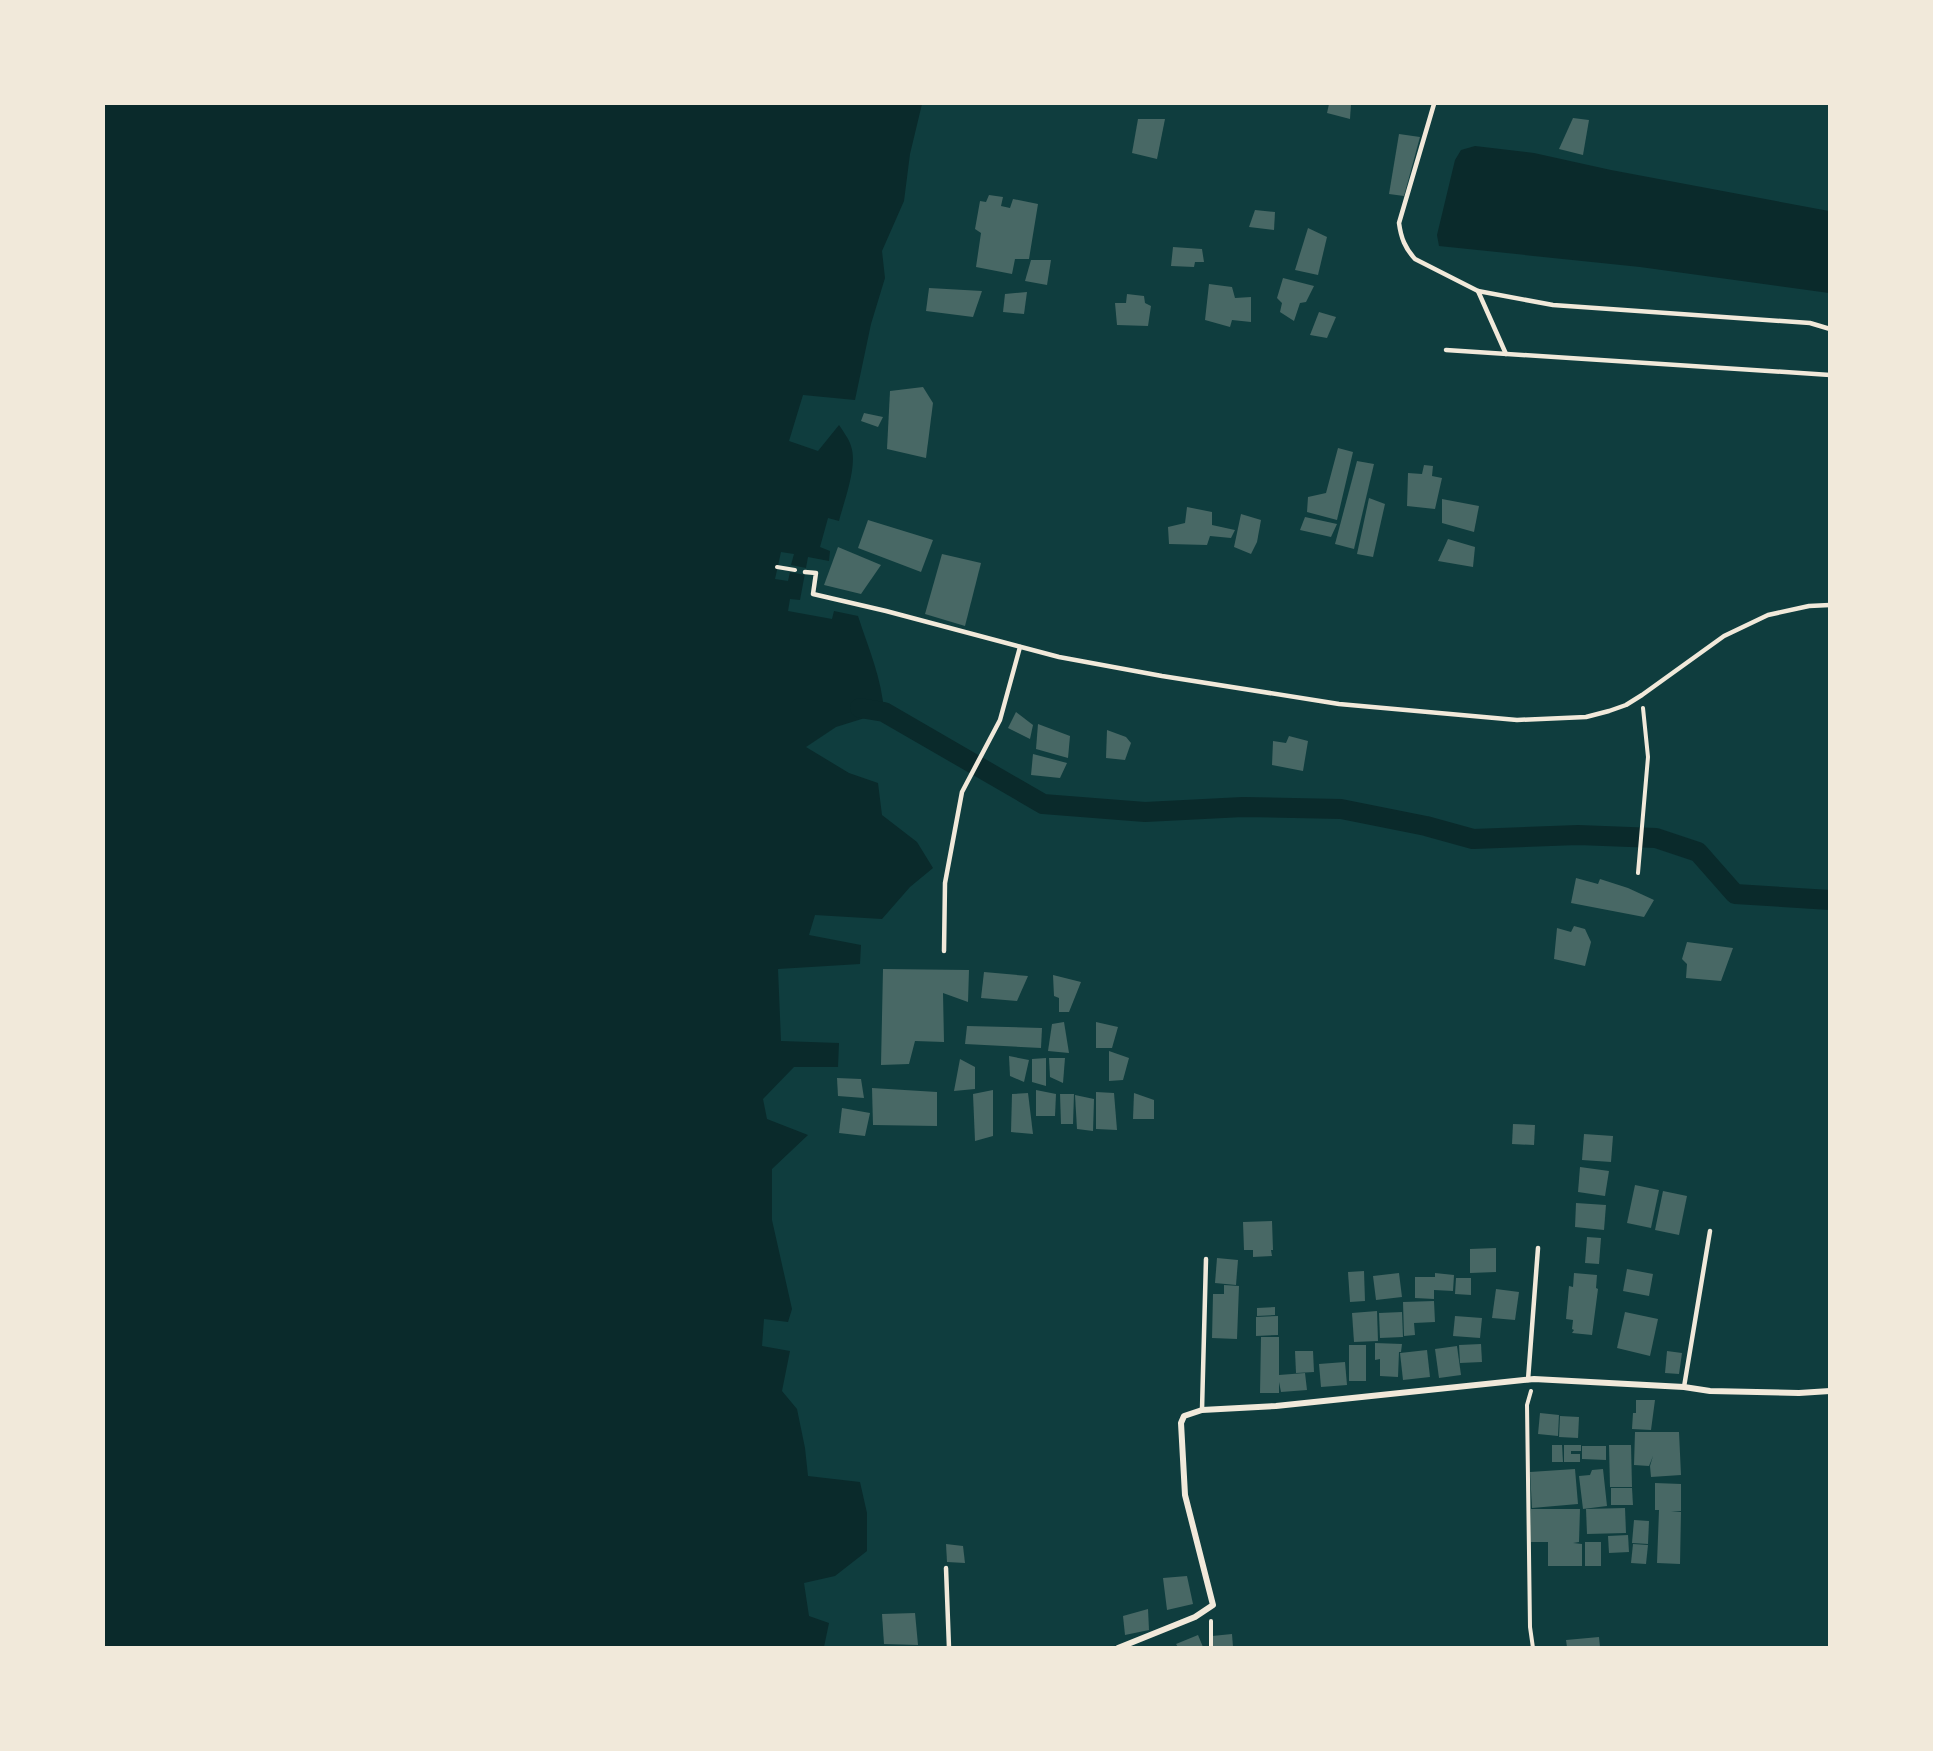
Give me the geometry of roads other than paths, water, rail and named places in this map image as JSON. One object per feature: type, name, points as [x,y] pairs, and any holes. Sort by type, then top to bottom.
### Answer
[{"type":"street","points":[[1118,1647],[1195,1617],[1214,1605],[1185,1495],[1181,1423],[1184,1416],[1202,1410],[1276,1406],[1531,1380],[1684,1387],[1721,1391],[1799,1393],[1830,1391]]},
{"type":"lane","points":[[1434,104],[1399,223],[1400,236],[1415,259],[1478,291],[1553,305],[1810,322],[1830,329]]},
{"type":"lane","points":[[1478,291],[1506,354]]},
{"type":"lane","points":[[1446,350],[1830,375]]},
{"type":"lane","points":[[805,572],[816,573],[813,594],[1059,657],[1339,704],[1517,720],[1586,717],[1626,705],[1724,636],[1768,615],[1809,606],[1830,605]]},
{"type":"lane","points":[[944,951],[945,883],[962,792],[1000,720],[1020,647]]},
{"type":"lane","points":[[1684,1387],[1710,1231]]},
{"type":"lane","points":[[1531,1380],[1538,1248]]},
{"type":"lane","points":[[1202,1410],[1206,1259]]},
{"type":"lane","points":[[946,1568],[950,1647]]},
{"type":"water","points":[[104,104],[922,104],[910,154],[904,201],[882,251],[885,278],[871,324],[855,400],[803,395],[789,441],[818,451],[839,425],[850,443],[853,463],[850,484],[839,521],[828,518],[820,547],[830,551],[829,561],[808,557],[800,600],[790,599],[788,611],[832,619],[834,611],[858,616],[878,675],[884,712],[836,727],[806,747],[849,773],[878,783],[882,815],[917,842],[933,868],[910,887],[882,919],[815,915],[809,935],[861,945],[860,964],[778,969],[781,1041],[839,1043],[838,1067],[794,1067],[763,1099],[767,1119],[808,1135],[772,1169],[772,1220],[792,1309],[788,1322],[764,1319],[762,1346],[790,1351],[782,1391],[797,1409],[808,1476],[860,1482],[867,1513],[867,1551],[835,1576],[804,1583],[809,1616],[829,1623],[824,1647],[104,1648]]},
{"type":"water","points":[[1475,146],[1534,153],[1611,170],[1829,211],[1829,293],[1640,267],[1439,246],[1437,235],[1455,160],[1461,150]]},
{"type":"waterway","points":[[860,708],[884,712],[1043,804],[1145,812],[1243,807],[1341,809],[1426,826],[1473,839],[1578,835],[1656,838],[1698,852],[1735,894],[1830,900]]}]
